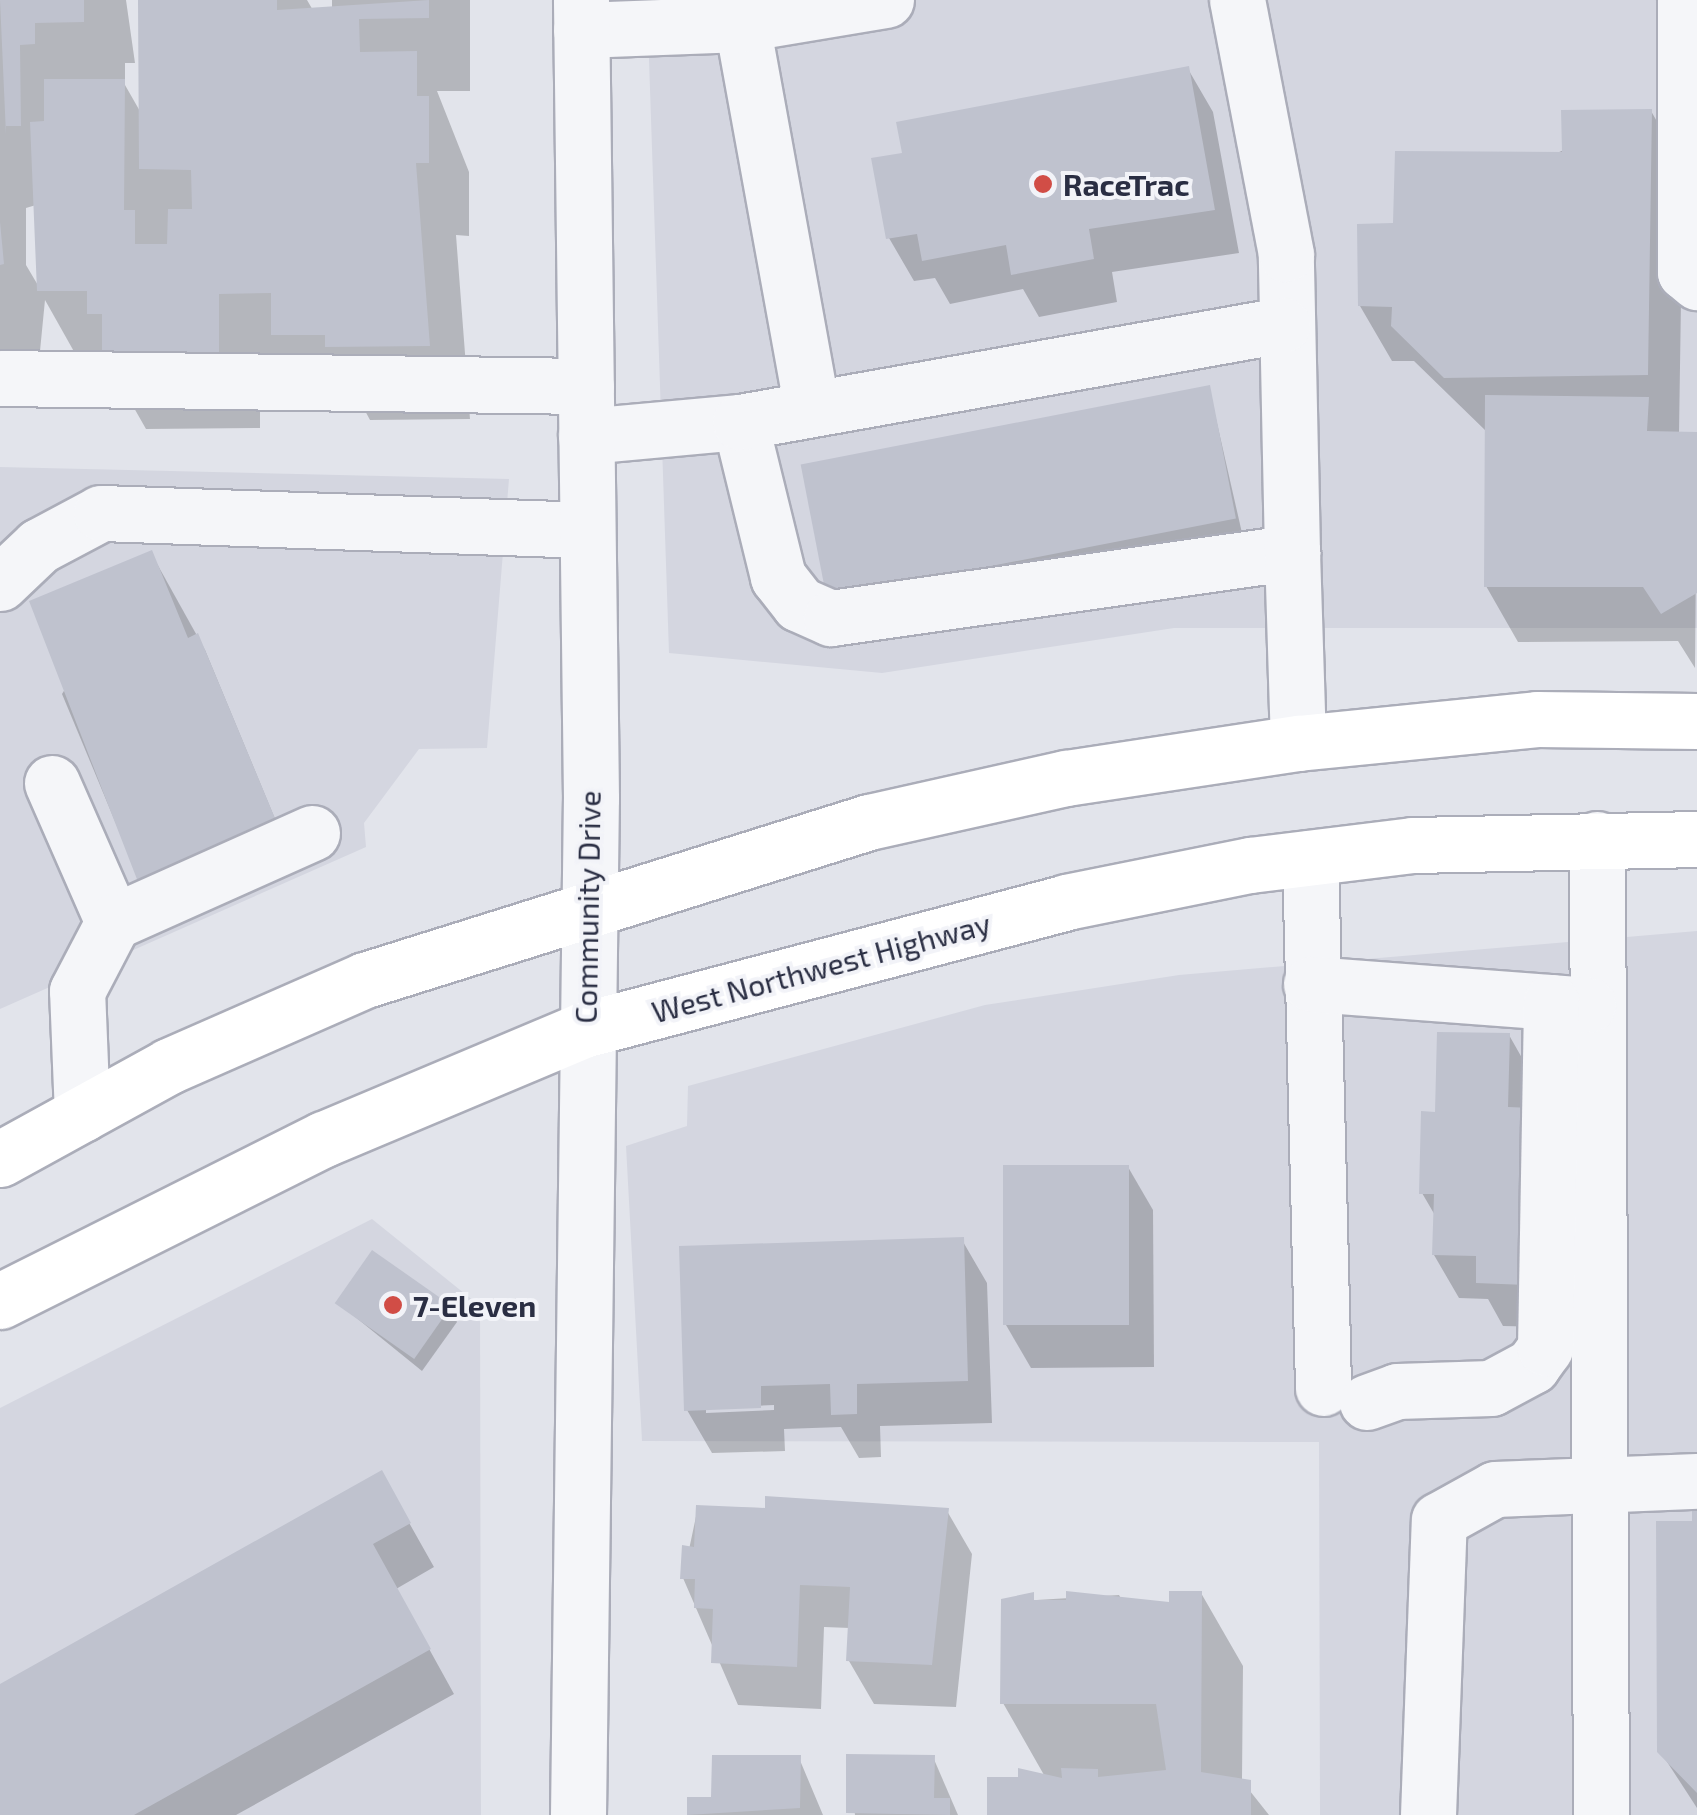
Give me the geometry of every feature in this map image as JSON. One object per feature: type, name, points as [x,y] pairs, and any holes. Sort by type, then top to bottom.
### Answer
[{"type":"main road","points":[[0,1159],[82,1114],[365,980],[869,822],[1066,778],[1298,742],[1538,718],[1697,721]]},
{"type":"main road","name":"West Northwest Highway","points":[[0,1301],[324,1139],[584,1030],[1066,902],[1310,858],[1598,839],[1697,840]]},
{"type":"street","points":[[581,15],[744,12],[886,0]]},
{"type":"street","points":[[1237,0],[1286,254],[1282,325],[1298,742]]},
{"type":"street","points":[[1685,0],[1685,272],[1697,282]]},
{"type":"street","points":[[744,12],[812,408]]},
{"type":"street","name":"Community Drive","points":[[578,1815],[588,530],[581,15]]},
{"type":"street","points":[[0,378],[740,422],[1282,325]]},
{"type":"street","points":[[740,422],[778,577],[799,604],[831,618],[1292,552]]},
{"type":"street","points":[[0,583],[39,546],[102,513],[588,530]]},
{"type":"street","points":[[52,783],[113,922]]},
{"type":"street","points":[[82,1114],[77,991],[113,922],[312,833]]},
{"type":"street","points":[[1310,858],[1311,984],[1345,1395],[1491,1388],[1532,1366],[1545,1348],[1573,1003],[1598,839]]},
{"type":"street","points":[[1311,984],[1573,1003]]},
{"type":"street","points":[[1573,1003],[1604,1481],[1601,1815]]},
{"type":"street","points":[[1428,1815],[1439,1520],[1495,1489],[1604,1481],[1697,1482]]},
{"type":"shaded area","points":[[647,0],[1697,0],[1697,628],[1174,628],[882,673],[669,653]]},
{"type":"shaded area","points":[[0,467],[509,479],[487,748],[419,749],[364,823],[366,847],[0,1009]]},
{"type":"shaded area","points":[[1697,931],[1697,1815],[1320,1815],[1319,1442],[642,1441],[626,1146],[687,1126],[688,1086],[985,1005],[1179,975]]},
{"type":"shaded area","points":[[372,1219],[480,1306],[481,1815],[0,1815],[0,1408]]},
{"type":"building","points":[[0,0],[84,0],[84,22],[35,23],[35,44],[20,45],[21,126],[6,126],[6,135]]},
{"type":"building","points":[[138,0],[277,0],[277,10],[429,0],[429,18],[359,19],[360,52],[417,51],[417,96],[429,96],[429,163],[416,163],[430,346],[325,347],[325,335],[271,335],[271,293],[219,294],[219,355],[102,356],[102,314],[87,314],[87,291],[37,291],[30,122],[44,121],[44,79],[125,79],[124,210],[135,210],[135,244],[167,244],[168,209],[192,209],[191,170],[139,169]]},
{"type":"building","name":"RaceTrac","points":[[1189,66],[1215,210],[1089,229],[1094,259],[1011,275],[1006,245],[922,261],[917,234],[886,239],[871,158],[902,153],[896,122]]},
{"type":"building","points":[[1652,109],[1648,375],[1444,378],[1391,326],[1392,307],[1358,306],[1357,224],[1393,223],[1395,151],[1562,152],[1561,110]]},
{"type":"building","points":[[0,222],[4,264],[0,265]]},
{"type":"building","points":[[1210,385],[1236,519],[827,598],[801,465]]},
{"type":"building","points":[[1485,395],[1649,397],[1647,431],[1697,432],[1697,593],[1661,614],[1643,587],[1484,587]]},
{"type":"building","points":[[152,550],[188,638],[198,633],[279,828],[140,887],[29,601]]},
{"type":"building","points":[[1437,1032],[1510,1033],[1508,1107],[1529,1108],[1526,1285],[1476,1283],[1476,1256],[1432,1255],[1434,1194],[1419,1194],[1421,1111],[1435,1112]]},
{"type":"building","points":[[1003,1165],[1129,1165],[1129,1325],[1003,1325]]},
{"type":"building","points":[[964,1237],[968,1381],[857,1384],[857,1414],[831,1415],[830,1384],[761,1386],[761,1408],[684,1411],[679,1246]]},
{"type":"building","name":"7-Eleven","points":[[372,1250],[451,1306],[414,1359],[335,1303]]},
{"type":"building","points":[[382,1470],[411,1523],[373,1544],[431,1649],[134,1815],[0,1815],[0,1684]]},
{"type":"building","points":[[765,1496],[949,1508],[932,1665],[846,1661],[850,1587],[800,1585],[797,1667],[711,1663],[713,1609],[694,1608],[695,1579],[680,1579],[682,1545],[694,1547],[696,1505],[765,1508]]},
{"type":"building","points":[[1692,1504],[1697,1504],[1697,1793],[1657,1752],[1656,1521],[1692,1521]]},
{"type":"building","points":[[1066,1591],[1169,1602],[1169,1591],[1202,1591],[1201,1772],[1251,1780],[1251,1815],[987,1815],[987,1777],[1018,1777],[1018,1768],[1062,1778],[1061,1768],[1098,1769],[1098,1777],[1166,1770],[1156,1704],[1000,1704],[1001,1599],[1034,1592],[1034,1600],[1066,1600]]},
{"type":"building","points":[[846,1754],[935,1755],[934,1798],[950,1798],[950,1815],[846,1813]]},
{"type":"building","points":[[712,1755],[801,1755],[800,1808],[687,1815],[687,1797],[711,1797]]},
{"type":"place","name":"RaceTrac","points":[[1043,184]]},
{"type":"place","name":"7-Eleven","points":[[393,1305]]}]
